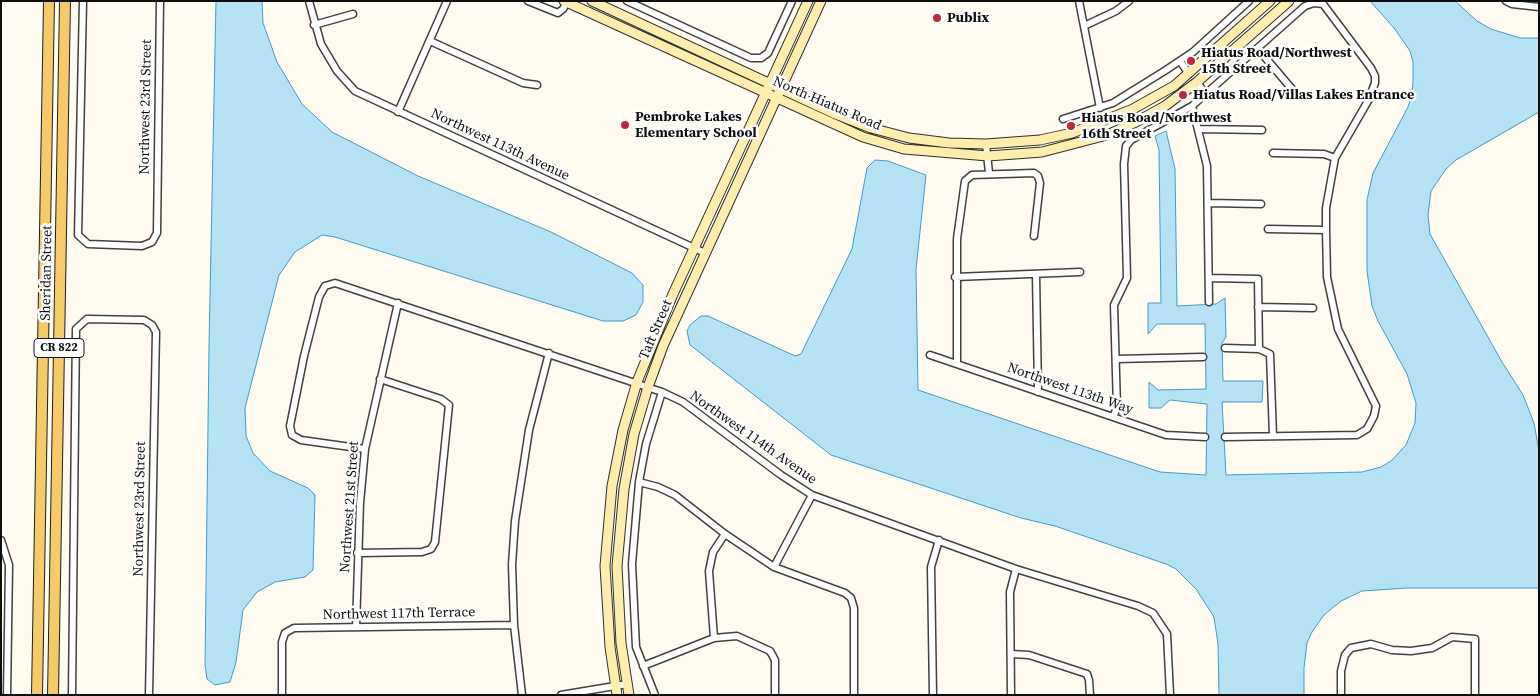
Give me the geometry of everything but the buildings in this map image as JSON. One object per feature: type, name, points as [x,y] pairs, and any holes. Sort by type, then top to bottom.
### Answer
[{"type":"main road","name":"Sheridan Street","points":[[37,695],[49,1]]},
{"type":"main road","name":"Sheridan Street","points":[[53,695],[65,1]]},
{"type":"main road","name":"North Hiatus Road","points":[[592,1],[833,113],[871,128],[909,138],[949,144],[986,144],[1040,140],[1096,125],[1157,96],[1189,74],[1270,1]]},
{"type":"main road","name":"Taft Street","points":[[616,690],[606,602],[607,534],[612,486],[623,430],[636,382],[694,248],[808,1]]},
{"type":"main road","name":"Taft Street","points":[[629,695],[618,601],[619,535],[624,489],[634,434],[648,387],[705,254],[821,1]]},
{"type":"main road","name":"North Hiatus Road","points":[[565,2],[863,137],[904,149],[988,156],[1042,152],[1107,135],[1165,106],[1197,82],[1289,1]]},
{"type":"main road","points":[[694,61],[699,50]]},
{"type":"main road","points":[[1189,74],[1197,82]]},
{"type":"main road","points":[[716,201],[727,206]]},
{"type":"main road","points":[[607,534],[619,535]]},
{"type":"street","name":"Northwest 23rd Street","points":[[83,1],[78,235],[88,244],[142,246],[152,242],[157,233],[160,1]]},
{"type":"street","name":"Northwest 113th Avenue","points":[[309,1],[314,25],[321,44],[337,72],[356,92],[705,254]]},
{"type":"street","points":[[398,112],[447,1]]},
{"type":"street","points":[[528,1],[558,13],[565,2]]},
{"type":"street","points":[[628,1],[752,58],[761,58],[768,53],[792,1]]},
{"type":"street","points":[[1079,1],[1100,108]]},
{"type":"street","points":[[1084,26],[1116,11],[1129,1]]},
{"type":"street","points":[[1063,119],[1100,108],[1127,94],[1180,61],[1249,1]]},
{"type":"street","points":[[1506,1],[1512,4],[1539,7]]},
{"type":"street","points":[[1114,417],[1117,408],[1114,305],[1127,278],[1124,164],[1128,142],[1192,106],[1305,6],[1314,3],[1323,4],[1375,76],[1375,82],[1368,100],[1335,158],[1326,208],[1326,277],[1338,329],[1376,406],[1372,423],[1367,429],[1357,435],[1225,437]]},
{"type":"street","points":[[314,25],[353,14]]},
{"type":"street","points":[[430,41],[523,83],[537,84]]},
{"type":"street","points":[[1258,49],[1297,94]]},
{"type":"street","points":[[1180,61],[1189,74]]},
{"type":"street","points":[[1197,82],[1206,94]]},
{"type":"street","points":[[1192,106],[1208,166],[1209,302]]},
{"type":"street","points":[[1199,129],[1262,130]]},
{"type":"street","points":[[986,144],[989,173]]},
{"type":"street","points":[[1273,153],[1324,154],[1335,158]]},
{"type":"street","points":[[957,364],[955,277],[957,238],[964,181],[972,175],[989,173],[1026,172],[1038,176],[1040,183],[1034,236]]},
{"type":"street","points":[[1209,203],[1261,204]]},
{"type":"street","points":[[1268,229],[1326,230]]},
{"type":"street","points":[[955,277],[1080,272]]},
{"type":"street","points":[[1036,274],[1038,392]]},
{"type":"street","points":[[1210,278],[1258,279],[1259,349]]},
{"type":"street","name":"Northwest 114th Avenue","points":[[365,449],[301,440],[292,435],[290,426],[304,356],[319,297],[325,286],[335,282],[662,392],[683,402],[780,475],[812,496],[1016,569],[1138,606],[1153,613],[1162,624],[1169,646],[1170,695]]},
{"type":"street","name":"Northwest 21st Street","points":[[356,627],[357,554],[365,449],[398,303]]},
{"type":"street","points":[[1258,307],[1313,308]]},
{"type":"street","name":"Northwest 23rd Street","points":[[72,695],[76,329],[87,318],[144,320],[152,325],[156,332],[149,695]]},
{"type":"street","points":[[1225,348],[1259,349],[1270,354],[1273,436]]},
{"type":"street","points":[[522,695],[514,625],[512,566],[520,478],[538,387],[549,353]]},
{"type":"street","name":"Northwest 113th Way","points":[[930,355],[1166,435],[1205,437]]},
{"type":"street","points":[[1116,359],[1203,357]]},
{"type":"street","points":[[357,554],[422,552],[431,549],[435,542],[449,405],[441,399],[380,379]]},
{"type":"street","points":[[655,695],[636,647],[632,564],[639,482],[646,444],[662,392]]},
{"type":"street","points":[[639,482],[658,487],[675,495],[725,534],[774,568],[845,593],[851,598],[854,608],[854,695]]},
{"type":"street","points":[[774,568],[812,496]]},
{"type":"street","points":[[714,638],[709,571],[713,552],[725,534]]},
{"type":"street","points":[[1,540],[9,566],[7,695]]},
{"type":"street","points":[[933,695],[931,567],[939,540]]},
{"type":"street","points":[[1011,695],[1010,592],[1016,569]]},
{"type":"street","name":"Northwest 117th Terrace","points":[[282,695],[282,642],[285,633],[294,628],[514,625]]},
{"type":"street","points":[[643,666],[714,638],[737,636],[770,651],[775,660],[775,693]]},
{"type":"street","points":[[1341,695],[1341,671],[1345,655],[1350,648],[1371,644],[1392,650],[1411,651],[1432,648],[1452,637],[1475,638],[1474,695]]},
{"type":"street","points":[[1011,654],[1029,655],[1087,674],[1090,680],[1090,695]]},
{"type":"street","points":[[561,695],[616,690],[627,684]]},
{"type":"water","points":[[216,1],[262,1],[263,23],[277,62],[302,104],[332,132],[418,176],[551,232],[632,273],[643,285],[643,302],[636,315],[623,321],[603,321],[335,237],[322,235],[295,252],[279,275],[245,408],[246,436],[253,453],[270,471],[308,488],[315,495],[313,570],[305,577],[275,582],[257,592],[243,610],[236,662],[230,682],[215,685],[207,679],[205,665]]},
{"type":"water","points":[[1370,1],[1455,1],[1477,21],[1491,29],[1520,38],[1539,38],[1539,112],[1456,160],[1446,169],[1431,191],[1428,215],[1430,234],[1502,362],[1523,395],[1534,423],[1539,451],[1539,588],[1407,588],[1362,591],[1341,601],[1324,615],[1312,632],[1307,643],[1304,668],[1304,695],[1219,695],[1218,644],[1214,617],[1196,589],[1176,569],[1055,526],[1021,518],[831,455],[690,345],[687,331],[690,325],[701,316],[708,316],[795,356],[801,354],[852,249],[867,168],[875,160],[888,161],[926,175],[916,269],[918,390],[1160,472],[1206,475],[1207,404],[1170,400],[1161,408],[1149,408],[1149,382],[1158,390],[1206,389],[1205,324],[1157,324],[1148,334],[1148,303],[1161,303],[1159,150],[1155,136],[1166,131],[1175,169],[1177,306],[1216,304],[1225,298],[1226,337],[1222,343],[1223,381],[1263,381],[1262,402],[1222,402],[1226,475],[1362,472],[1381,467],[1391,461],[1406,445],[1415,423],[1416,403],[1407,374],[1378,321],[1372,306],[1367,271],[1367,200],[1373,173],[1408,107],[1412,94],[1413,62],[1410,51],[1394,28]]},
{"type":"place","name":"Publix","points":[[937,18]]},
{"type":"place","name":"Hiatus Road/Northwest 15th Street","points":[[1191,61]]},
{"type":"place","name":"Hiatus Road/Villas Lakes Entrance","points":[[1183,95]]},
{"type":"place","name":"Pembroke Lakes Elementary School","points":[[625,125]]},
{"type":"place","name":"Hiatus Road/Northwest 16th Street","points":[[1071,126]]}]
